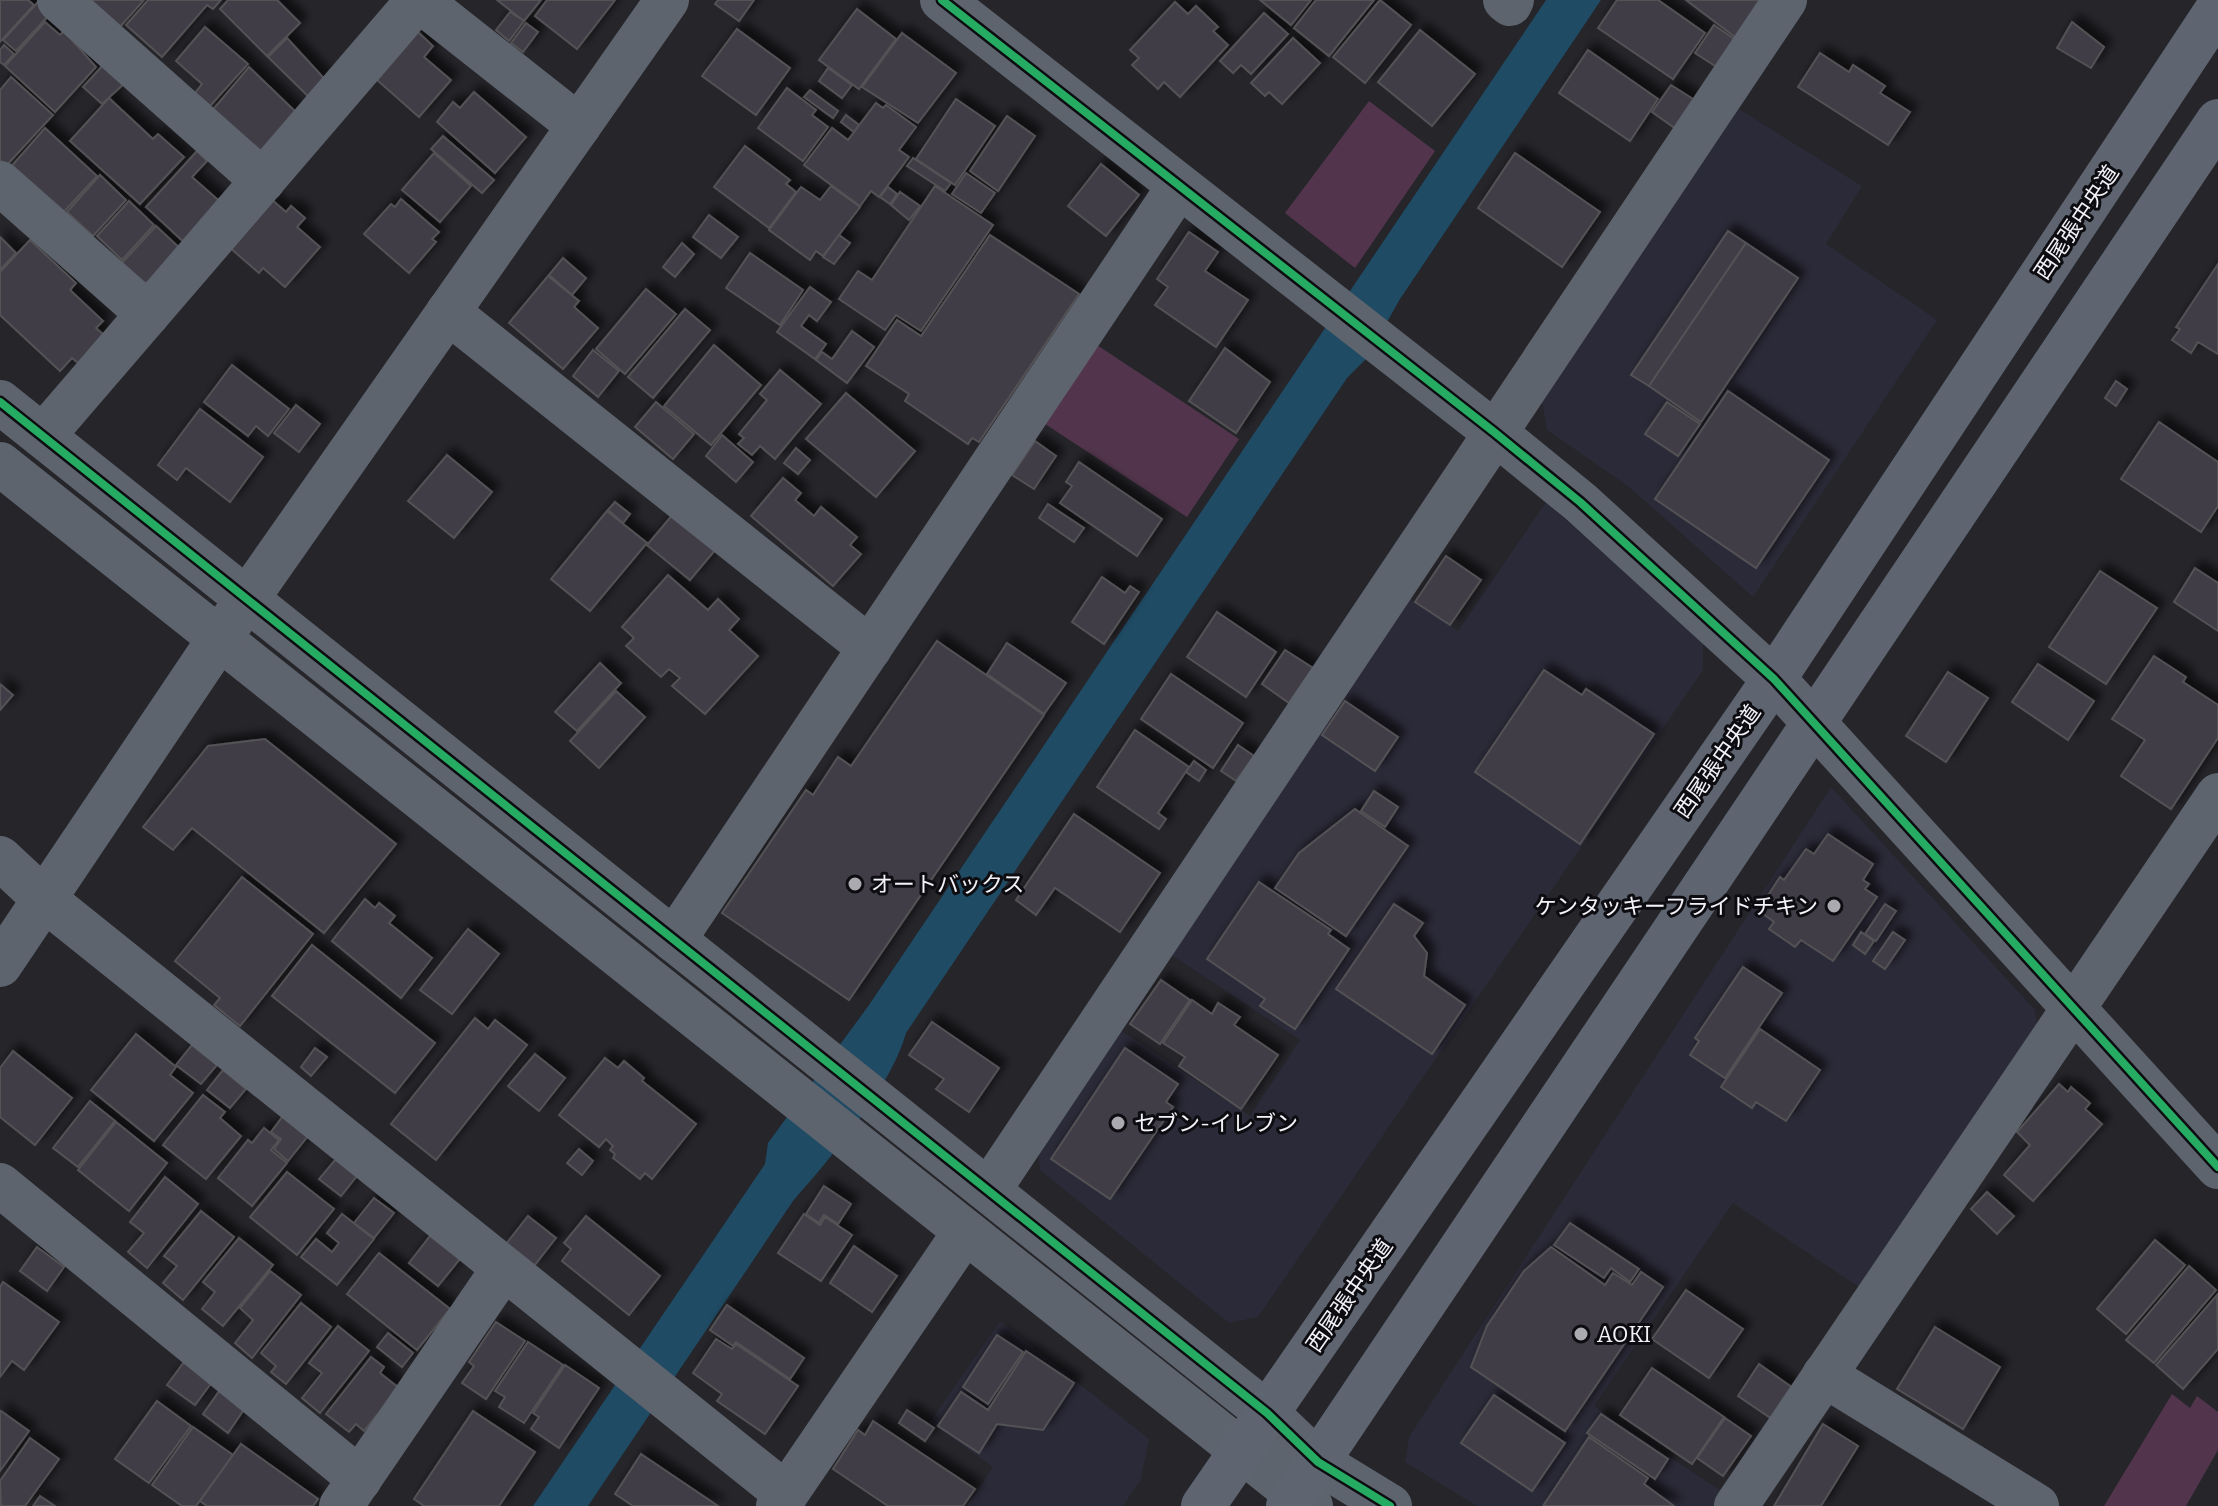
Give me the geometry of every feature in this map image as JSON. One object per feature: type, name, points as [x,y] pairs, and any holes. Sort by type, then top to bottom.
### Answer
[{"type":"main road","name":"西尾張中央道","points":[[1203,1506],[1774,679],[2218,8]]},
{"type":"main road","points":[[1303,1492],[2218,121]]},
{"type":"street","points":[[59,0],[263,181]]},
{"type":"street","points":[[43,436],[419,0],[579,126]]},
{"type":"street","points":[[0,965],[247,598],[667,0]]},
{"type":"street","points":[[942,0],[1580,502],[1774,679],[2218,1167]]},
{"type":"street","points":[[1505,0],[1510,4],[1512,0]]},
{"type":"street","points":[[989,1190],[1785,0]]},
{"type":"street","points":[[0,183],[148,314]]},
{"type":"street","points":[[674,940],[1179,186]]},
{"type":"street","points":[[448,312],[870,648]]},
{"type":"street","points":[[0,402],[1267,1413],[1303,1492]]},
{"type":"street","points":[[0,464],[1239,1452],[1303,1492],[1390,1506]]},
{"type":"street","points":[[1736,1506],[2218,795]]},
{"type":"street","points":[[0,858],[44,899],[664,1398],[782,1500],[964,1233]]},
{"type":"street","points":[[0,1185],[350,1492],[503,1269]]},
{"type":"street","points":[[1824,1375],[2037,1506]]},
{"type":"shaded area","points":[[1369,101],[1435,151],[1355,268],[1285,213]]},
{"type":"shaded area","points":[[1739,109],[1862,186],[1826,244],[1937,320],[1753,597],[1628,486],[1547,430],[1542,401]]},
{"type":"shaded area","points":[[1094,343],[1239,439],[1187,517],[1042,422]]},
{"type":"shaded area","points":[[1546,502],[1703,643],[1703,670],[1258,1317],[1229,1323],[1040,1170],[1038,1150],[1119,1029],[1250,1116],[1300,1040],[1170,954],[1408,597],[1458,631]]},
{"type":"shaded area","points":[[1831,787],[2035,1010],[2038,1029],[1862,1289],[1733,1203],[1594,1406],[1724,1493],[1715,1506],[1477,1506],[1405,1462],[1409,1437]]},
{"type":"shaded area","points":[[1000,1321],[1149,1439],[1141,1479],[1123,1506],[967,1506],[993,1467],[930,1422]]},
{"type":"shaded area","points":[[2172,1394],[2190,1408],[2197,1396],[2218,1412],[2218,1450],[2186,1506],[2104,1506]]},
{"type":"water","points":[[1546,0],[1601,0],[1400,299],[1366,359],[1347,378],[906,1033],[874,1099],[793,1201],[588,1506],[533,1506],[765,1164],[768,1143],[869,1005]]},
{"type":"building","points":[[0,0],[28,0],[34,5],[0,42]]},
{"type":"building","points":[[84,0],[144,0],[120,27]]},
{"type":"building","points":[[148,0],[221,0],[213,9],[207,5],[162,57],[126,25]]},
{"type":"building","points":[[228,0],[277,0],[300,23],[267,56],[220,9]]},
{"type":"building","points":[[497,0],[541,0],[524,21]]},
{"type":"building","points":[[547,0],[615,0],[577,49],[535,16]]},
{"type":"building","points":[[718,0],[754,0],[739,21],[715,4]]},
{"type":"building","points":[[1260,0],[1311,0],[1291,25]]},
{"type":"building","points":[[1316,0],[1374,0],[1329,56],[1294,28]]},
{"type":"building","points":[[1380,0],[1411,25],[1365,83],[1333,57]]},
{"type":"building","points":[[1617,0],[1658,0],[1705,33],[1673,79],[1598,28]]},
{"type":"building","points":[[1686,0],[1761,0],[1735,37]]},
{"type":"building","points":[[39,1],[52,12],[16,51],[3,40]]},
{"type":"building","points":[[1175,2],[1188,14],[1196,6],[1218,27],[1213,31],[1228,45],[1180,97],[1164,82],[1158,89],[1132,65],[1139,58],[1130,50]]},
{"type":"building","points":[[857,9],[896,39],[859,89],[819,60]]},
{"type":"building","points":[[510,12],[524,21],[509,41],[496,30]]},
{"type":"building","points":[[1264,13],[1288,34],[1251,74],[1241,65],[1233,73],[1220,61]]},
{"type":"building","points":[[45,22],[60,35],[64,31],[96,67],[55,112],[5,66]]},
{"type":"building","points":[[2072,22],[2104,47],[2091,68],[2057,48]]},
{"type":"building","points":[[526,23],[538,32],[523,52],[511,43]]},
{"type":"building","points":[[1714,25],[1737,41],[1718,68],[1695,53]]},
{"type":"building","points":[[205,27],[248,64],[210,106],[195,93],[202,84],[176,61]]},
{"type":"building","points":[[737,29],[790,68],[756,115],[702,76]]},
{"type":"building","points":[[1420,30],[1475,74],[1432,126],[1378,82]]},
{"type":"building","points":[[418,32],[433,46],[424,57],[451,80],[419,117],[377,80]]},
{"type":"building","points":[[902,33],[956,73],[918,123],[862,87]]},
{"type":"building","points":[[287,38],[330,85],[313,101],[268,57]]},
{"type":"building","points":[[1293,38],[1320,63],[1282,104],[1269,92],[1265,96],[1251,83]]},
{"type":"building","points":[[4,45],[14,54],[4,65],[0,62],[0,50]]},
{"type":"building","points":[[1588,50],[1658,99],[1630,141],[1559,93]]},
{"type":"building","points":[[1820,53],[1849,72],[1853,65],[1885,86],[1880,93],[1910,112],[1888,145],[1798,87]]},
{"type":"building","points":[[105,63],[126,82],[102,104],[83,87]]},
{"type":"building","points":[[249,67],[299,115],[259,153],[211,112]]},
{"type":"building","points":[[828,68],[852,85],[842,98],[819,81]]},
{"type":"building","points":[[11,77],[53,115],[6,166],[0,160],[0,90]]},
{"type":"building","points":[[1671,85],[1696,101],[1676,129],[1652,112]]},
{"type":"building","points":[[787,88],[816,110],[812,115],[828,127],[803,161],[758,128]]},
{"type":"building","points":[[810,90],[838,111],[833,118],[804,97]]},
{"type":"building","points":[[474,92],[526,137],[495,173],[437,122],[453,102],[460,108]]},
{"type":"building","points":[[109,98],[153,139],[158,134],[184,157],[140,204],[70,141]]},
{"type":"building","points":[[956,99],[995,126],[955,185],[916,159]]},
{"type":"building","points":[[876,103],[883,108],[886,105],[916,127],[899,150],[909,157],[879,197],[871,191],[860,206],[804,165],[832,128],[848,140]]},
{"type":"building","points":[[846,115],[859,125],[854,132],[841,122]]},
{"type":"building","points":[[1007,116],[1035,136],[998,191],[970,171]]},
{"type":"building","points":[[45,128],[97,176],[60,216],[9,169]]},
{"type":"building","points":[[443,136],[494,180],[482,193],[431,149]]},
{"type":"building","points":[[745,146],[790,180],[786,184],[796,192],[769,228],[714,187]]},
{"type":"building","points":[[197,151],[207,161],[192,177],[225,206],[188,246],[146,207]]},
{"type":"building","points":[[434,153],[471,186],[440,222],[402,190]]},
{"type":"building","points":[[1515,153],[1600,212],[1562,267],[1478,208]]},
{"type":"building","points":[[913,158],[951,183],[945,191],[907,166]]},
{"type":"building","points":[[1101,164],[1139,195],[1106,236],[1068,206]]},
{"type":"building","points":[[966,173],[995,193],[981,213],[952,194]]},
{"type":"building","points":[[100,175],[126,200],[93,236],[67,212]]},
{"type":"building","points":[[831,186],[860,207],[823,256],[816,251],[810,260],[769,230],[801,187],[820,200]]},
{"type":"building","points":[[935,186],[993,225],[921,331],[896,315],[885,330],[839,299],[858,271],[872,280]]},
{"type":"building","points":[[888,187],[897,194],[890,204],[880,197]]},
{"type":"building","points":[[900,192],[920,206],[909,220],[891,205]]},
{"type":"building","points":[[271,199],[286,212],[291,206],[305,218],[297,227],[320,247],[285,287],[263,268],[259,273],[229,247]]},
{"type":"building","points":[[401,199],[439,232],[432,239],[436,242],[409,273],[364,234],[391,204],[395,207]]},
{"type":"building","points":[[129,201],[154,225],[122,260],[97,236]]},
{"type":"building","points":[[709,215],[738,237],[721,258],[693,237]]},
{"type":"building","points":[[156,226],[184,252],[157,282],[140,283],[120,265]]},
{"type":"building","points":[[1728,231],[1746,243],[1649,386],[1631,375]]},
{"type":"building","points":[[1189,232],[1218,252],[1205,271],[1248,300],[1216,347],[1155,305],[1168,287],[1157,279]]},
{"type":"building","points":[[839,235],[850,243],[834,264],[823,257]]},
{"type":"building","points":[[990,235],[1079,294],[979,442],[972,438],[968,444],[905,401],[909,394],[866,366],[897,320],[921,336]]},
{"type":"building","points":[[0,237],[16,253],[0,270]]},
{"type":"building","points":[[30,240],[76,283],[70,290],[103,321],[96,328],[104,335],[78,363],[72,358],[60,371],[0,315],[0,272]]},
{"type":"building","points":[[682,243],[694,254],[675,277],[663,267]]},
{"type":"building","points":[[1746,243],[1798,278],[1701,422],[1649,386]]},
{"type":"building","points":[[750,253],[803,290],[780,325],[726,288]]},
{"type":"building","points":[[563,258],[586,278],[572,295],[549,275]]},
{"type":"building","points":[[2218,264],[2218,354],[2198,342],[2191,353],[2172,340],[2180,329],[2176,327]]},
{"type":"building","points":[[548,276],[579,301],[574,307],[598,328],[563,369],[509,323]]},
{"type":"building","points":[[810,287],[831,302],[817,321],[809,315],[801,326],[826,344],[815,359],[777,332]]},
{"type":"building","points":[[646,289],[676,314],[625,374],[596,349]]},
{"type":"building","points":[[685,309],[710,330],[653,398],[628,377]]},
{"type":"building","points":[[852,331],[874,347],[847,383],[816,360],[822,352],[832,359]]},
{"type":"building","points":[[714,345],[761,385],[711,445],[664,406]]},
{"type":"building","points":[[1225,348],[1270,382],[1236,433],[1189,401]]},
{"type":"building","points":[[593,350],[619,371],[598,397],[573,376]]},
{"type":"building","points":[[232,365],[289,409],[268,436],[256,426],[248,436],[204,402]]},
{"type":"building","points":[[780,370],[821,404],[775,459],[760,446],[752,455],[738,444],[744,438],[739,434],[767,400],[760,394]]},
{"type":"building","points":[[2116,381],[2127,389],[2116,406],[2105,398]]},
{"type":"building","points":[[1728,391],[1829,460],[1756,568],[1655,499]]},
{"type":"building","points":[[846,393],[915,451],[876,497],[806,439]]},
{"type":"building","points":[[656,402],[694,434],[673,459],[635,427]]},
{"type":"building","points":[[1667,402],[1700,424],[1678,456],[1645,434]]},
{"type":"building","points":[[296,405],[320,424],[299,452],[274,433]]},
{"type":"building","points":[[200,409],[263,457],[230,502],[186,468],[177,480],[158,465]]},
{"type":"building","points":[[2159,422],[2218,462],[2218,506],[2201,532],[2121,479]]},
{"type":"building","points":[[722,435],[753,462],[736,482],[706,456]]},
{"type":"building","points":[[1035,441],[1056,456],[1034,489],[1012,475]]},
{"type":"building","points":[[796,448],[810,460],[798,474],[784,463]]},
{"type":"building","points":[[447,455],[492,492],[454,538],[408,501]]},
{"type":"building","points":[[1079,462],[1162,519],[1137,556],[1060,503],[1072,486],[1066,482]]},
{"type":"building","points":[[783,478],[801,493],[795,500],[814,516],[821,507],[857,537],[850,545],[861,554],[833,586],[751,516]]},
{"type":"building","points":[[615,502],[630,514],[623,523],[608,510]]},
{"type":"building","points":[[1048,504],[1084,528],[1074,542],[1039,518]]},
{"type":"building","points":[[607,511],[647,543],[590,611],[551,579]]},
{"type":"building","points":[[674,513],[716,549],[690,580],[647,545]]},
{"type":"building","points":[[1446,556],[1481,580],[1450,625],[1415,602]]},
{"type":"building","points":[[2195,568],[2218,583],[2218,631],[2174,602]]},
{"type":"building","points":[[2100,571],[2157,608],[2106,684],[2049,647]]},
{"type":"building","points":[[668,575],[708,610],[718,599],[739,619],[729,630],[758,656],[705,714],[672,686],[680,678],[669,669],[661,677],[626,646],[634,638],[622,627]]},
{"type":"building","points":[[1102,577],[1125,593],[1130,586],[1139,592],[1104,644],[1072,622]]},
{"type":"building","points":[[1217,612],[1276,652],[1246,697],[1187,657]]},
{"type":"building","points":[[937,641],[1044,715],[849,1000],[722,913],[806,790],[813,795],[838,757],[851,766]]},
{"type":"building","points":[[1007,643],[1066,683],[1044,714],[987,674]]},
{"type":"building","points":[[1285,650],[1313,668],[1289,703],[1262,684]]},
{"type":"building","points":[[2154,656],[2186,677],[2183,682],[2218,705],[2218,738],[2171,809],[2121,776],[2145,740],[2112,719]]},
{"type":"building","points":[[600,663],[621,683],[577,731],[555,712]]},
{"type":"building","points":[[2038,664],[2094,701],[2068,740],[2012,702]]},
{"type":"building","points":[[1544,670],[1582,695],[1586,689],[1654,734],[1580,844],[1475,772]]},
{"type":"building","points":[[1948,672],[1988,698],[1946,762],[1906,736]]},
{"type":"building","points":[[1171,674],[1243,723],[1213,768],[1141,719]]},
{"type":"building","points":[[0,684],[13,695],[0,710]]},
{"type":"building","points":[[616,691],[645,717],[599,768],[570,741]]},
{"type":"building","points":[[1345,701],[1398,737],[1375,771],[1322,735]]},
{"type":"building","points":[[1135,730],[1189,767],[1158,813],[1166,819],[1159,829],[1097,787]]},
{"type":"building","points":[[265,739],[396,844],[324,933],[192,828],[173,850],[143,827],[208,746]]},
{"type":"building","points":[[1238,745],[1254,756],[1236,781],[1221,771]]},
{"type":"building","points":[[1194,761],[1206,770],[1199,781],[1186,772]]},
{"type":"building","points":[[1374,791],[1398,807],[1385,827],[1361,811]]},
{"type":"building","points":[[1355,809],[1408,846],[1346,936],[1275,888],[1299,853]]},
{"type":"building","points":[[1074,814],[1160,873],[1120,932],[1055,888],[1036,915],[1016,900]]},
{"type":"building","points":[[1828,834],[1873,864],[1863,880],[1869,884],[1865,889],[1877,897],[1833,961],[1801,940],[1795,947],[1769,929],[1774,922],[1762,913],[1765,908],[1761,906],[1780,877],[1784,880],[1806,849],[1814,854]]},
{"type":"building","points":[[242,877],[313,934],[240,1026],[214,1005],[220,998],[175,961]]},
{"type":"building","points":[[1259,882],[1331,930],[1328,934],[1349,949],[1295,1029],[1260,1006],[1265,999],[1207,959]]},
{"type":"building","points":[[365,899],[375,908],[379,903],[395,916],[389,923],[432,958],[401,998],[332,941]]},
{"type":"building","points":[[1394,904],[1423,923],[1414,936],[1427,953],[1424,976],[1465,1005],[1432,1054],[1336,989]]},
{"type":"building","points":[[1885,904],[1896,911],[1876,941],[1865,934]]},
{"type":"building","points":[[468,929],[499,954],[452,1014],[420,990]]},
{"type":"building","points":[[1861,932],[1874,941],[1865,954],[1853,945]]},
{"type":"building","points":[[1893,932],[1905,940],[1885,969],[1873,961]]},
{"type":"building","points":[[312,945],[435,1043],[395,1093],[272,996]]},
{"type":"building","points":[[1743,967],[1782,993],[1725,1078],[1690,1055],[1699,1041],[1695,1038]]},
{"type":"building","points":[[1161,980],[1190,1000],[1160,1044],[1130,1024]]},
{"type":"building","points":[[1192,1000],[1212,1014],[1218,1003],[1240,1017],[1234,1025],[1278,1055],[1241,1109],[1179,1066],[1185,1057],[1163,1043]]},
{"type":"building","points":[[475,1018],[488,1029],[495,1020],[527,1045],[436,1160],[391,1124]]},
{"type":"building","points":[[932,1022],[999,1068],[969,1112],[936,1089],[944,1079],[909,1055]]},
{"type":"building","points":[[1760,1029],[1820,1070],[1786,1121],[1756,1102],[1752,1108],[1721,1087]]},
{"type":"building","points":[[136,1034],[176,1067],[170,1075],[193,1093],[154,1141],[91,1090]]},
{"type":"building","points":[[192,1045],[217,1065],[201,1084],[176,1065]]},
{"type":"building","points":[[315,1048],[327,1057],[311,1076],[301,1067]]},
{"type":"building","points":[[1125,1048],[1178,1084],[1166,1102],[1173,1107],[1110,1199],[1051,1159]]},
{"type":"building","points":[[13,1051],[72,1098],[35,1145],[0,1117],[0,1068]]},
{"type":"building","points":[[535,1054],[565,1078],[539,1111],[508,1086]]},
{"type":"building","points":[[605,1058],[618,1068],[624,1061],[644,1078],[642,1081],[696,1124],[652,1179],[645,1173],[640,1179],[613,1158],[615,1154],[610,1150],[613,1146],[606,1139],[599,1147],[559,1115]]},
{"type":"building","points":[[223,1070],[246,1089],[230,1108],[207,1090]]},
{"type":"building","points":[[2059,1084],[2068,1092],[2071,1087],[2090,1103],[2085,1109],[2102,1124],[2033,1201],[2004,1175],[2030,1145],[2017,1132]]},
{"type":"building","points":[[203,1095],[225,1112],[220,1118],[241,1136],[206,1179],[163,1145]]},
{"type":"building","points":[[90,1101],[115,1121],[78,1167],[53,1148]]},
{"type":"building","points":[[283,1116],[308,1136],[288,1161],[274,1149],[281,1139],[271,1132]]},
{"type":"building","points":[[116,1122],[167,1163],[129,1211],[78,1170]]},
{"type":"building","points":[[264,1128],[279,1140],[271,1150],[287,1163],[252,1206],[218,1178],[248,1140],[252,1143]]},
{"type":"building","points":[[579,1149],[593,1161],[582,1175],[567,1163]]},
{"type":"building","points":[[336,1159],[357,1176],[341,1196],[319,1179]]},
{"type":"building","points":[[287,1172],[334,1209],[297,1255],[250,1217]]},
{"type":"building","points":[[165,1177],[198,1204],[147,1268],[128,1252],[144,1233],[130,1222]]},
{"type":"building","points":[[824,1186],[851,1204],[838,1224],[824,1215],[819,1223],[806,1214]]},
{"type":"building","points":[[1987,1192],[2014,1216],[1997,1234],[1971,1209]]},
{"type":"building","points":[[374,1198],[394,1213],[374,1238],[354,1223]]},
{"type":"building","points":[[201,1211],[234,1237],[183,1300],[163,1283],[177,1266],[164,1256]]},
{"type":"building","points":[[342,1214],[374,1239],[337,1285],[301,1257],[316,1239],[332,1252],[339,1243],[327,1233]]},
{"type":"building","points":[[804,1214],[820,1225],[825,1217],[852,1235],[821,1281],[778,1253]]},
{"type":"building","points":[[528,1216],[556,1238],[534,1266],[506,1244]]},
{"type":"building","points":[[586,1216],[660,1276],[629,1315],[562,1261],[571,1249],[564,1243]]},
{"type":"building","points":[[1570,1223],[1639,1269],[1630,1282],[1611,1268],[1604,1278],[1554,1245]]},
{"type":"building","points":[[430,1236],[460,1259],[438,1286],[409,1263]]},
{"type":"building","points":[[239,1238],[273,1265],[223,1326],[202,1309],[215,1292],[203,1282]]},
{"type":"building","points":[[2155,1240],[2185,1265],[2126,1334],[2097,1309]]},
{"type":"building","points":[[854,1246],[897,1276],[872,1312],[830,1283]]},
{"type":"building","points":[[37,1247],[64,1267],[47,1291],[20,1271]]},
{"type":"building","points":[[1551,1247],[1605,1285],[1613,1273],[1632,1285],[1641,1272],[1663,1287],[1565,1431],[1471,1367],[1487,1326],[1524,1271]]},
{"type":"building","points":[[379,1253],[450,1309],[417,1350],[347,1294]]},
{"type":"building","points":[[2189,1266],[2216,1290],[2154,1363],[2126,1340]]},
{"type":"building","points":[[270,1271],[301,1295],[252,1358],[235,1343],[253,1320],[240,1308]]},
{"type":"building","points":[[3,1282],[59,1322],[24,1370],[12,1361],[0,1377],[0,1287]]},
{"type":"building","points":[[1686,1290],[1743,1329],[1709,1378],[1652,1339]]},
{"type":"building","points":[[2217,1295],[2218,1349],[2183,1389],[2156,1365]]},
{"type":"building","points":[[301,1303],[331,1327],[286,1384],[271,1372],[276,1366],[261,1353]]},
{"type":"building","points":[[727,1305],[804,1358],[790,1379],[736,1342],[733,1346],[710,1330]]},
{"type":"building","points":[[496,1322],[525,1341],[486,1399],[462,1383],[474,1366],[469,1362]]},
{"type":"building","points":[[338,1326],[369,1351],[320,1413],[302,1398],[322,1373],[309,1363]]},
{"type":"building","points":[[1935,1327],[2000,1367],[1963,1429],[1897,1389]]},
{"type":"building","points":[[388,1333],[413,1353],[402,1367],[377,1347]]},
{"type":"building","points":[[997,1335],[1023,1352],[988,1404],[963,1387]]},
{"type":"building","points":[[716,1339],[732,1349],[736,1344],[798,1386],[765,1434],[717,1401],[722,1394],[693,1373]]},
{"type":"building","points":[[528,1342],[563,1365],[524,1423],[499,1407],[505,1397],[495,1391]]},
{"type":"building","points":[[1026,1351],[1074,1383],[1043,1430],[997,1424],[979,1453],[938,1426],[961,1392],[988,1410]]},
{"type":"building","points":[[371,1357],[384,1367],[380,1373],[399,1388],[364,1431],[356,1424],[349,1432],[326,1414]]},
{"type":"building","points":[[184,1362],[212,1382],[195,1405],[167,1385]]},
{"type":"building","points":[[1759,1364],[1793,1388],[1772,1419],[1738,1396]]},
{"type":"building","points":[[565,1365],[599,1388],[559,1448],[531,1429],[539,1417],[533,1413]]},
{"type":"building","points":[[1652,1368],[1724,1417],[1692,1464],[1620,1415]]},
{"type":"building","points":[[220,1390],[245,1408],[228,1433],[203,1414]]},
{"type":"building","points":[[1494,1395],[1565,1443],[1532,1491],[1461,1443]]},
{"type":"building","points":[[157,1401],[191,1426],[149,1483],[115,1459]]},
{"type":"building","points":[[907,1410],[934,1428],[925,1441],[899,1423]]},
{"type":"building","points":[[473,1411],[535,1452],[499,1506],[424,1506],[414,1499]]},
{"type":"building","points":[[0,1413],[29,1431],[0,1471]]},
{"type":"building","points":[[1601,1414],[1668,1459],[1655,1479],[1587,1433]]},
{"type":"building","points":[[1725,1418],[1751,1436],[1723,1476],[1697,1458]]},
{"type":"building","points":[[873,1421],[975,1489],[963,1506],[888,1506],[833,1469],[858,1430],[865,1435]]},
{"type":"building","points":[[1823,1424],[1858,1446],[1821,1506],[1774,1506]]},
{"type":"building","points":[[193,1427],[233,1455],[196,1506],[182,1506],[152,1485]]},
{"type":"building","points":[[1589,1437],[1648,1478],[1644,1484],[1674,1506],[1543,1506]]},
{"type":"building","points":[[30,1438],[59,1459],[25,1506],[1,1506],[0,1481]]},
{"type":"building","points":[[241,1444],[318,1499],[313,1506],[207,1506],[200,1501]]},
{"type":"building","points":[[641,1454],[718,1506],[633,1506],[615,1494]]},
{"type":"building","points":[[40,1496],[55,1506],[33,1506]]},
{"type":"cycle path","points":[[942,0],[1580,502],[1774,679],[2218,1167]]},
{"type":"cycle path","points":[[0,402],[1267,1413],[1318,1462],[1390,1506]]},
{"type":"place","name":"オートバックス","points":[[855,884]]},
{"type":"place","name":"ケンタッキーフライドチキン","points":[[1834,906]]},
{"type":"place","name":"セブン-イレブン","points":[[1118,1123]]},
{"type":"place","name":"AOKI","points":[[1581,1334]]}]
